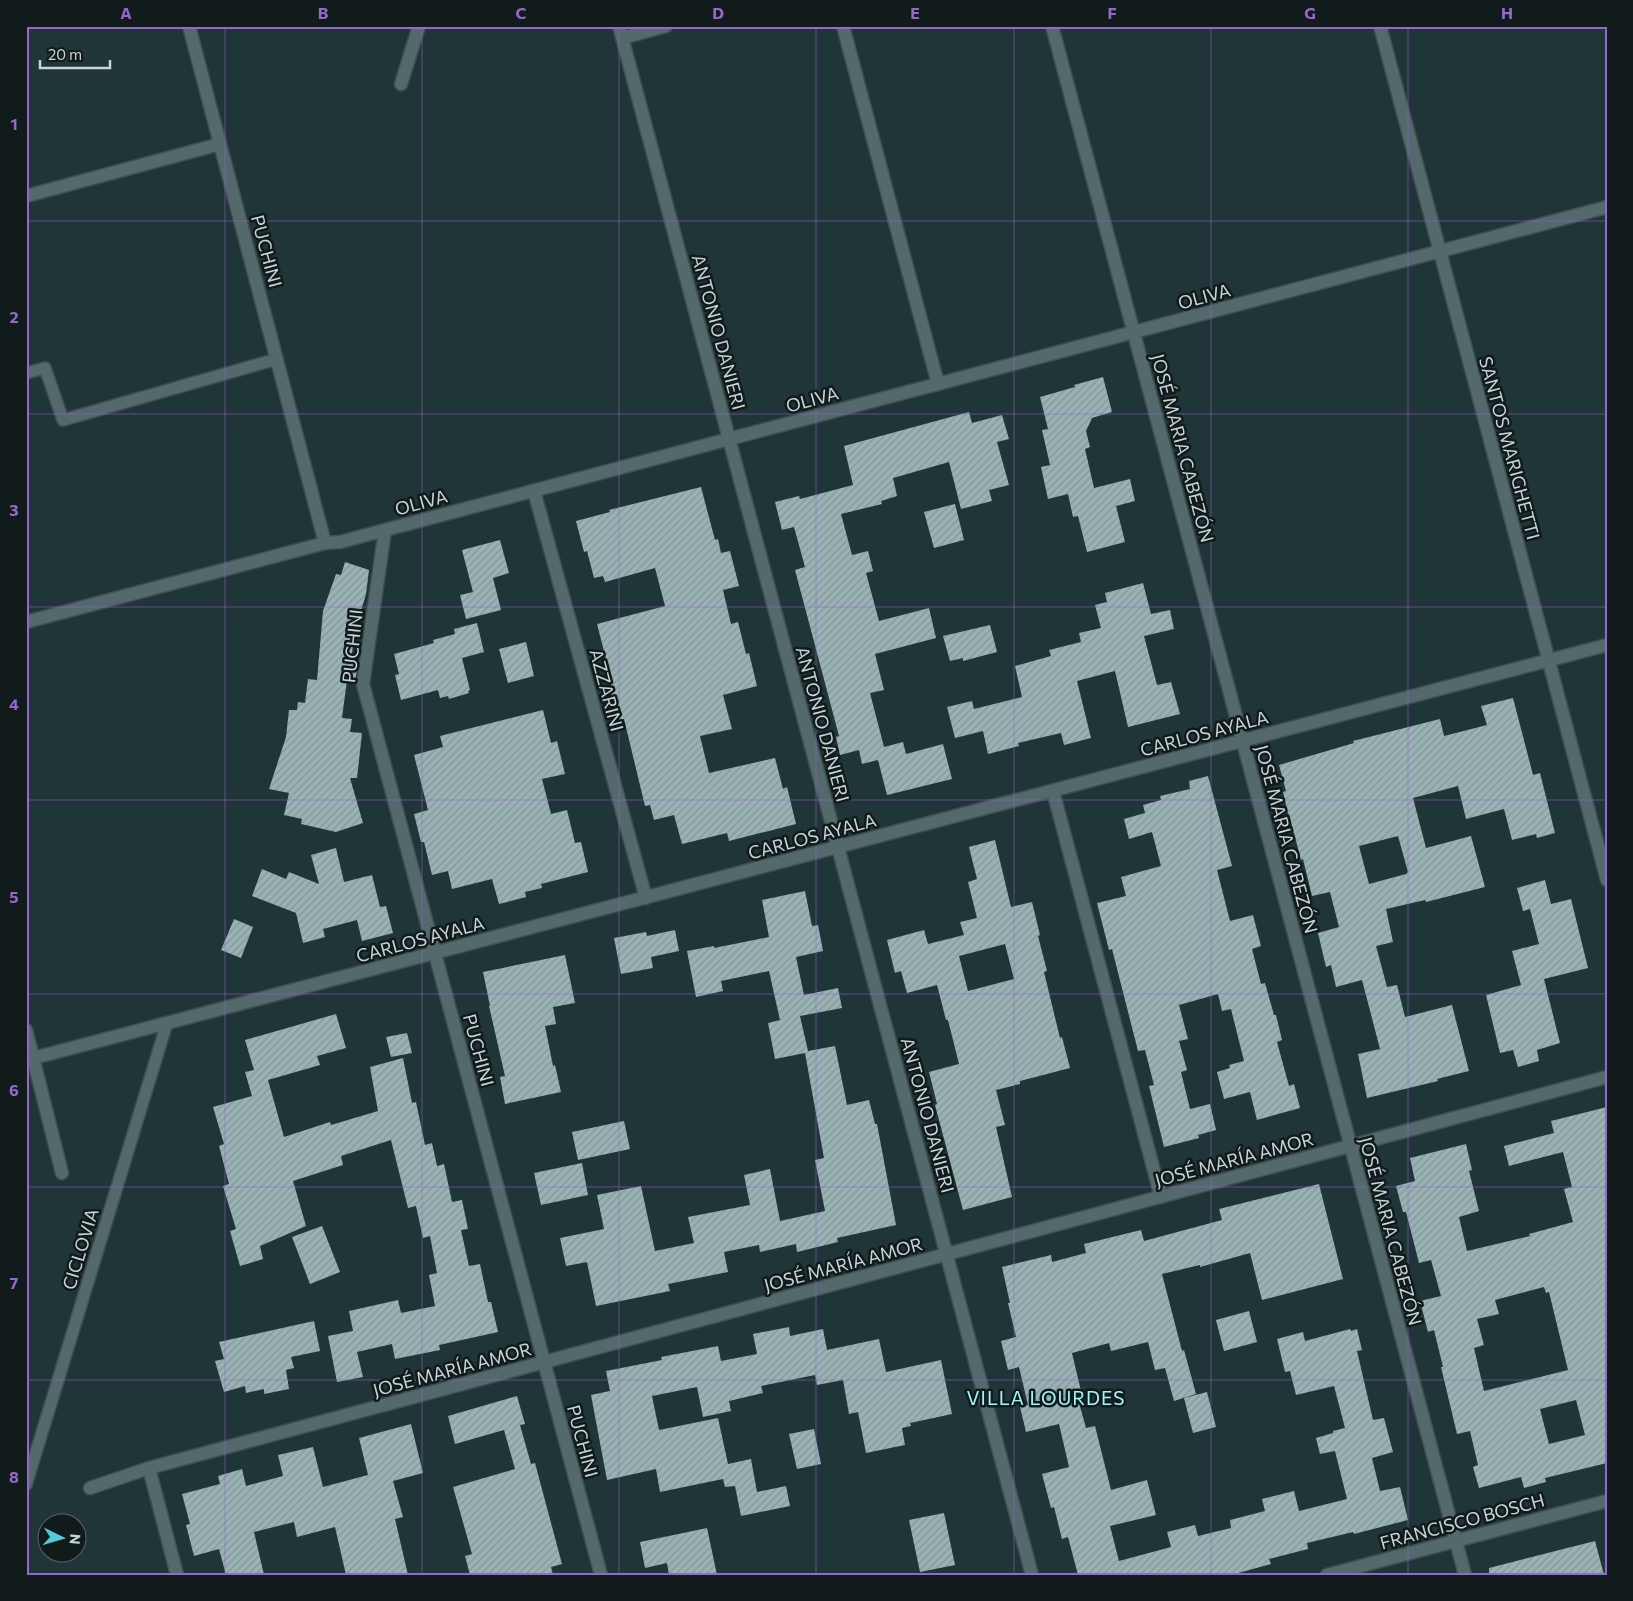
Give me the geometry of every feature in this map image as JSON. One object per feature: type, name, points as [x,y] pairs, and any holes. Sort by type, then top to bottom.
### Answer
[{"type":"street","name":"PUCHINI","points":[[189,26],[325,543]]},
{"type":"street","points":[[401,84],[419,26]]},
{"type":"street","points":[[621,32],[666,26]]},
{"type":"street","points":[[843,26],[938,384]]},
{"type":"street","name":"JOSÉ MARIA CABEZÓN","points":[[1052,26],[1465,1575]]},
{"type":"street","name":"SANTOS MARIGHETTI","points":[[1380,26],[1607,880]]},
{"type":"street","name":"ANTONIO DANIERI","points":[[621,32],[1032,1575]]},
{"type":"street","points":[[26,196],[220,144]]},
{"type":"street","name":"OLIVA","points":[[26,622],[325,543],[340,542],[386,530],[1607,207]]},
{"type":"street","name":"AZZARINI","points":[[534,491],[646,898]]},
{"type":"street","name":"PUCHINI","points":[[386,530],[363,684],[601,1575]]},
{"type":"street","name":"CARLOS AYALA","points":[[30,1059],[1607,645]]},
{"type":"street","points":[[1053,791],[1161,1197]]},
{"type":"street","points":[[26,1030],[30,1059],[62,1173]]},
{"type":"street","name":"JOSÉ MARÍA AMOR","points":[[90,1488],[149,1468],[1607,1077]]},
{"type":"street","points":[[149,1468],[177,1575]]},
{"type":"street","name":"FRANCISCO BOSCH","points":[[1326,1575],[1607,1501]]},
{"type":"lane","points":[[26,373],[45,368],[62,420],[277,359]]},
{"type":"lane","name":"CICLOVIA","points":[[26,1485],[167,1023]]},
{"type":"building","points":[[1103,377],[1112,412],[1092,418],[1086,431],[1090,447],[1085,449],[1094,488],[1130,479],[1135,501],[1116,506],[1125,542],[1087,552],[1078,516],[1073,517],[1068,494],[1048,499],[1041,467],[1050,465],[1042,430],[1048,429],[1040,397]]},
{"type":"building","points":[[969,412],[972,423],[1002,415],[1009,439],[997,442],[1009,485],[989,490],[992,501],[961,509],[949,462],[893,478],[897,496],[881,501],[882,504],[841,514],[852,555],[868,551],[873,571],[866,573],[879,621],[929,608],[936,638],[875,654],[884,690],[870,693],[884,747],[903,742],[906,754],[943,744],[952,779],[887,795],[878,760],[862,764],[859,750],[840,755],[836,737],[839,736],[795,570],[805,567],[794,527],[782,530],[775,502],[799,496],[800,499],[853,485],[844,446]]},
{"type":"building","points":[[701,487],[715,540],[718,539],[721,553],[730,551],[739,586],[723,590],[731,624],[738,622],[746,654],[749,653],[757,686],[723,695],[732,729],[700,736],[709,773],[775,758],[783,789],[787,787],[796,824],[729,841],[727,833],[682,844],[674,815],[654,820],[650,805],[645,806],[624,719],[618,721],[610,689],[612,688],[607,663],[597,624],[665,606],[655,568],[605,582],[603,576],[594,578],[587,551],[584,552],[576,521],[610,512],[609,510]]},
{"type":"building","points":[[955,504],[964,540],[934,548],[924,512]]},
{"type":"building","points":[[500,540],[509,573],[493,578],[501,610],[466,619],[460,595],[473,592],[462,550]]},
{"type":"building","points":[[345,562],[369,570],[366,594],[354,634],[351,663],[358,663],[355,681],[347,680],[342,718],[352,719],[350,732],[362,733],[357,778],[350,778],[363,823],[336,832],[301,824],[302,819],[284,815],[289,793],[269,789],[286,737],[289,710],[297,710],[298,702],[305,703],[308,679],[317,680],[323,611],[336,574],[341,575]]},
{"type":"building","points":[[1143,583],[1151,614],[1170,610],[1174,629],[1144,636],[1157,685],[1171,682],[1180,714],[1128,727],[1115,671],[1077,681],[1091,738],[1064,745],[1061,733],[1018,743],[1019,746],[988,754],[983,731],[955,738],[947,707],[972,701],[974,709],[1022,697],[1015,666],[1051,656],[1049,650],[1081,642],[1079,633],[1101,628],[1095,605],[1107,602],[1105,593]]},
{"type":"building","points":[[477,623],[484,652],[462,658],[470,690],[468,691],[469,693],[449,699],[448,696],[440,698],[438,690],[401,700],[395,675],[399,674],[394,654],[434,643],[433,640],[455,634],[454,629]]},
{"type":"building","points":[[990,625],[997,652],[963,661],[963,658],[950,661],[943,636]]},
{"type":"building","points":[[526,642],[534,676],[508,683],[499,649]]},
{"type":"building","points":[[1513,698],[1533,775],[1540,773],[1555,833],[1537,838],[1536,834],[1512,840],[1504,809],[1466,819],[1458,786],[1413,798],[1426,848],[1471,836],[1485,887],[1426,902],[1425,900],[1386,909],[1393,942],[1376,946],[1387,987],[1397,985],[1405,1017],[1452,1005],[1469,1071],[1437,1079],[1438,1081],[1367,1098],[1358,1054],[1380,1049],[1362,980],[1336,987],[1331,965],[1326,967],[1318,933],[1339,927],[1330,892],[1312,896],[1303,859],[1301,860],[1288,814],[1283,792],[1286,791],[1279,765],[1354,743],[1353,741],[1440,719],[1444,736],[1487,725],[1481,706]],"holes":[[[1398,836],[1408,872],[1369,884],[1359,846]]]},
{"type":"building","points":[[543,710],[551,743],[557,741],[565,774],[542,779],[551,814],[567,810],[575,843],[581,842],[588,872],[541,884],[542,888],[525,892],[526,897],[499,904],[492,879],[452,889],[448,871],[432,875],[424,842],[421,842],[414,814],[428,810],[414,755],[443,747],[440,736]]},
{"type":"building","points":[[1208,776],[1232,866],[1217,870],[1230,921],[1253,915],[1261,946],[1252,949],[1261,984],[1265,983],[1274,1015],[1276,1015],[1282,1040],[1277,1042],[1289,1086],[1294,1084],[1300,1108],[1257,1120],[1250,1092],[1224,1099],[1217,1072],[1230,1068],[1229,1065],[1244,1061],[1231,1009],[1222,1011],[1218,994],[1179,1005],[1188,1039],[1179,1041],[1187,1070],[1181,1072],[1190,1109],[1210,1104],[1216,1130],[1198,1135],[1199,1138],[1164,1147],[1149,1086],[1154,1085],[1145,1050],[1138,1051],[1112,949],[1109,950],[1097,903],[1126,896],[1121,877],[1161,866],[1152,832],[1129,839],[1124,819],[1145,813],[1143,805],[1161,800],[1160,796],[1190,789],[1189,781]]},
{"type":"building","points":[[995,840],[1011,907],[1032,902],[1047,971],[1044,972],[1060,1038],[1062,1037],[1070,1068],[1020,1081],[1020,1084],[996,1090],[1005,1125],[996,1127],[1012,1197],[963,1210],[935,1105],[937,1104],[929,1072],[959,1064],[948,1020],[946,1020],[937,985],[907,993],[901,971],[895,973],[887,940],[924,930],[928,944],[964,935],[960,922],[977,918],[968,882],[977,879],[969,847]],"holes":[[[1005,944],[1014,979],[968,991],[959,956]]]},
{"type":"building","points":[[336,848],[344,882],[372,875],[380,907],[386,906],[393,933],[362,941],[357,920],[323,929],[325,937],[303,943],[296,913],[252,896],[262,869],[286,879],[289,872],[319,884],[311,855]]},
{"type":"building","points":[[1545,880],[1551,904],[1571,899],[1588,968],[1544,979],[1560,1043],[1537,1050],[1539,1061],[1518,1067],[1513,1050],[1500,1053],[1486,995],[1521,985],[1512,951],[1539,944],[1530,909],[1523,911],[1517,888]]},
{"type":"building","points":[[805,891],[812,926],[818,925],[823,951],[796,957],[804,995],[838,988],[842,1008],[800,1016],[808,1051],[835,1046],[847,1105],[869,1100],[875,1124],[877,1124],[896,1225],[837,1238],[838,1242],[797,1252],[796,1244],[760,1252],[759,1245],[724,1252],[728,1272],[668,1284],[670,1291],[596,1306],[587,1262],[566,1266],[560,1238],[604,1229],[597,1195],[641,1186],[655,1251],[694,1243],[688,1217],[750,1205],[744,1175],[770,1169],[780,1221],[825,1211],[815,1160],[824,1158],[805,1053],[775,1059],[768,1023],[780,1020],[769,971],[721,981],[723,991],[696,997],[687,951],[714,946],[714,948],[769,937],[762,900]]},
{"type":"building","points":[[234,919],[253,927],[241,958],[221,950]]},
{"type":"building","points":[[675,930],[679,951],[651,957],[653,968],[621,974],[614,938],[646,932],[647,936]]},
{"type":"building","points":[[565,955],[575,1003],[553,1007],[556,1024],[545,1026],[553,1066],[555,1065],[561,1092],[505,1104],[500,1077],[505,1076],[483,972]]},
{"type":"building","points":[[336,1014],[346,1048],[317,1056],[320,1065],[268,1080],[284,1137],[330,1122],[331,1125],[378,1111],[370,1067],[403,1058],[412,1103],[416,1102],[425,1145],[432,1143],[437,1166],[444,1164],[452,1202],[462,1200],[468,1229],[461,1230],[469,1266],[480,1264],[488,1302],[491,1302],[498,1332],[439,1345],[440,1350],[395,1359],[392,1344],[357,1352],[363,1377],[337,1382],[328,1336],[353,1331],[349,1311],[398,1300],[401,1313],[435,1306],[429,1275],[437,1273],[430,1236],[423,1238],[416,1206],[408,1208],[391,1140],[341,1156],[343,1165],[293,1181],[306,1226],[260,1246],[263,1259],[240,1266],[230,1231],[236,1229],[223,1186],[229,1184],[219,1146],[224,1144],[213,1107],[252,1096],[245,1072],[254,1070],[245,1040]]},
{"type":"building","points":[[407,1033],[412,1053],[391,1057],[386,1037]]},
{"type":"building","points":[[1607,1107],[1607,1463],[1545,1478],[1546,1482],[1524,1488],[1521,1477],[1479,1488],[1473,1467],[1478,1465],[1470,1431],[1457,1434],[1434,1330],[1428,1332],[1420,1301],[1441,1296],[1431,1260],[1419,1263],[1406,1212],[1403,1212],[1396,1186],[1415,1181],[1410,1158],[1466,1144],[1472,1170],[1469,1171],[1479,1211],[1459,1217],[1467,1251],[1530,1236],[1529,1234],[1573,1222],[1564,1189],[1572,1187],[1563,1152],[1509,1166],[1504,1146],[1554,1133],[1551,1121]],"holes":[[[1544,1287],[1546,1293],[1549,1292],[1568,1370],[1484,1391],[1474,1348],[1484,1345],[1477,1319],[1499,1314],[1495,1300]],[[1576,1400],[1585,1435],[1549,1444],[1540,1409]]]},
{"type":"building","points":[[624,1121],[630,1149],[578,1160],[572,1132]]},
{"type":"building","points":[[582,1163],[588,1195],[541,1205],[534,1173]]},
{"type":"building","points":[[1319,1184],[1343,1279],[1262,1300],[1250,1253],[1200,1267],[1200,1265],[1162,1274],[1182,1351],[1184,1350],[1196,1394],[1174,1401],[1165,1368],[1155,1370],[1148,1342],[1111,1351],[1109,1343],[1072,1353],[1081,1391],[1076,1392],[1086,1428],[1095,1426],[1111,1490],[1147,1480],[1156,1515],[1110,1526],[1119,1561],[1171,1547],[1167,1532],[1195,1525],[1198,1536],[1231,1528],[1230,1520],[1265,1511],[1262,1499],[1294,1491],[1299,1511],[1347,1499],[1335,1451],[1320,1454],[1316,1438],[1345,1428],[1334,1386],[1296,1395],[1290,1371],[1285,1372],[1277,1339],[1303,1332],[1305,1341],[1350,1329],[1351,1331],[1357,1329],[1362,1350],[1357,1351],[1373,1420],[1384,1418],[1393,1452],[1372,1458],[1380,1491],[1400,1487],[1408,1520],[1354,1534],[1353,1532],[1307,1543],[1308,1549],[1269,1559],[1271,1564],[1231,1575],[1078,1575],[1068,1537],[1062,1539],[1054,1507],[1051,1508],[1042,1474],[1069,1467],[1059,1424],[1026,1432],[1020,1407],[1028,1405],[1019,1367],[1008,1370],[1001,1341],[1016,1337],[1002,1267],[1051,1255],[1052,1262],[1086,1253],[1084,1244],[1141,1230],[1144,1241],[1222,1220],[1219,1209]]},
{"type":"building","points":[[322,1226],[340,1272],[310,1284],[292,1237]]},
{"type":"building","points":[[1249,1311],[1257,1342],[1224,1351],[1216,1320]]},
{"type":"building","points":[[314,1321],[320,1351],[291,1357],[294,1368],[286,1370],[289,1389],[264,1394],[264,1389],[246,1393],[245,1386],[224,1392],[215,1361],[224,1359],[219,1342]]},
{"type":"building","points":[[789,1327],[790,1336],[823,1329],[827,1350],[879,1339],[886,1372],[941,1360],[952,1414],[910,1423],[911,1426],[902,1428],[905,1445],[866,1453],[858,1412],[849,1414],[843,1380],[817,1385],[815,1375],[761,1386],[763,1393],[729,1401],[731,1411],[703,1417],[697,1387],[652,1396],[659,1430],[718,1418],[728,1464],[751,1459],[757,1492],[786,1486],[790,1506],[741,1516],[735,1486],[725,1487],[723,1479],[660,1492],[656,1469],[607,1480],[591,1395],[610,1391],[606,1371],[662,1360],[661,1357],[718,1346],[721,1361],[757,1354],[753,1334]]},
{"type":"building","points":[[1207,1392],[1216,1427],[1193,1433],[1184,1398]]},
{"type":"building","points":[[517,1396],[525,1424],[520,1425],[531,1464],[535,1463],[562,1564],[551,1567],[553,1575],[470,1575],[465,1556],[472,1554],[453,1487],[515,1469],[504,1430],[455,1444],[448,1416]]},
{"type":"building","points":[[411,1424],[423,1473],[393,1481],[403,1517],[395,1519],[408,1575],[346,1575],[335,1527],[297,1537],[294,1522],[254,1532],[264,1575],[226,1575],[219,1549],[194,1556],[186,1525],[190,1524],[182,1494],[220,1484],[218,1476],[242,1469],[246,1486],[283,1476],[278,1455],[313,1447],[323,1487],[368,1475],[359,1438]]},
{"type":"building","points":[[814,1429],[821,1464],[797,1469],[789,1434]]},
{"type":"building","points":[[944,1513],[955,1565],[920,1572],[909,1520]]},
{"type":"building","points":[[707,1528],[717,1575],[669,1575],[667,1563],[645,1568],[640,1542]]},
{"type":"building","points":[[1595,1541],[1604,1575],[1489,1575],[1489,1568]]},
{"type":"district","name":"VILLA LOURDES","points":[[1046,1397]]}]
